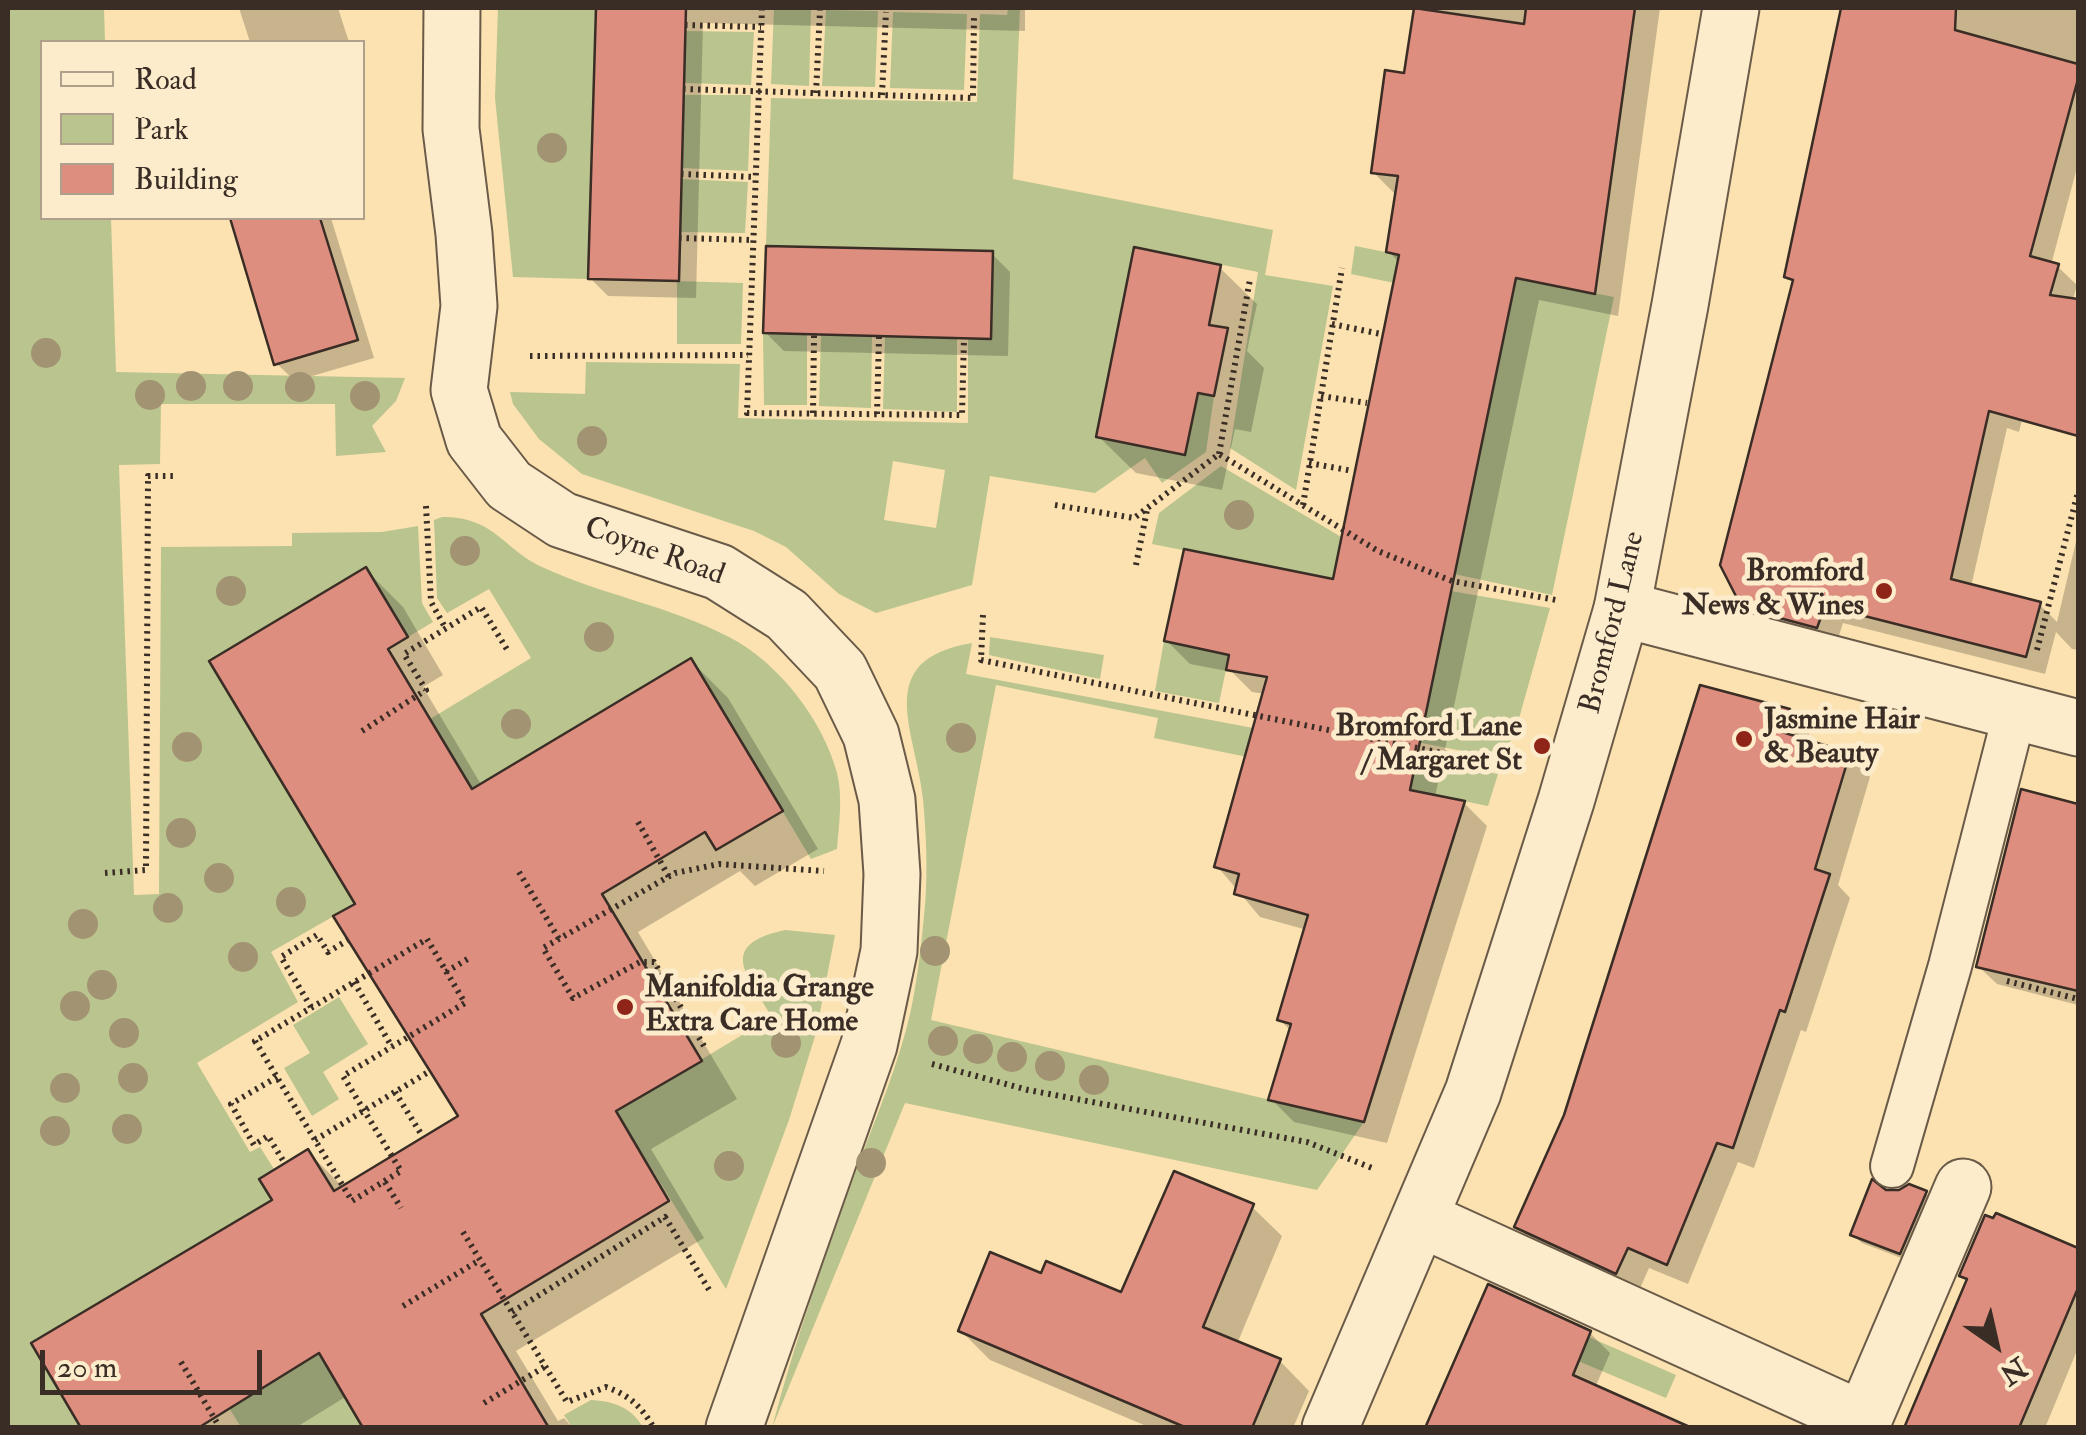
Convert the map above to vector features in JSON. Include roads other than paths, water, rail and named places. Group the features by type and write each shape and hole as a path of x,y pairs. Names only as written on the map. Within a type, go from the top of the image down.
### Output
{"street":[{"name":"Coyne Road","path":"452,8 451,129 469,306 458,390 474,440 509,486 562,520 719,572 787,615 840,671 871,735 887,800 892,874 889,951 869,1045 734,1428"},
{"name":"Bromford Lane","path":"1330,1428 1473,1092 1566,802 1622,609 1731,8"},
{"path":"1622,609 2078,728"},
{"path":"1421,1219 1861,1424 1963,1187"}],"lane":[{"path":"1892,1166 1950,966 2016,712"}],"place":[{"name":"Bromford News & Wines","path":"1884,591"},
{"name":"Jasmine Hair & Beauty","path":"1744,739"},
{"name":"Bromford Lane / Margaret St","path":"1542,746"},
{"name":"Manifoldia Grange Extra Care Home","path":"625,1007"}]}
